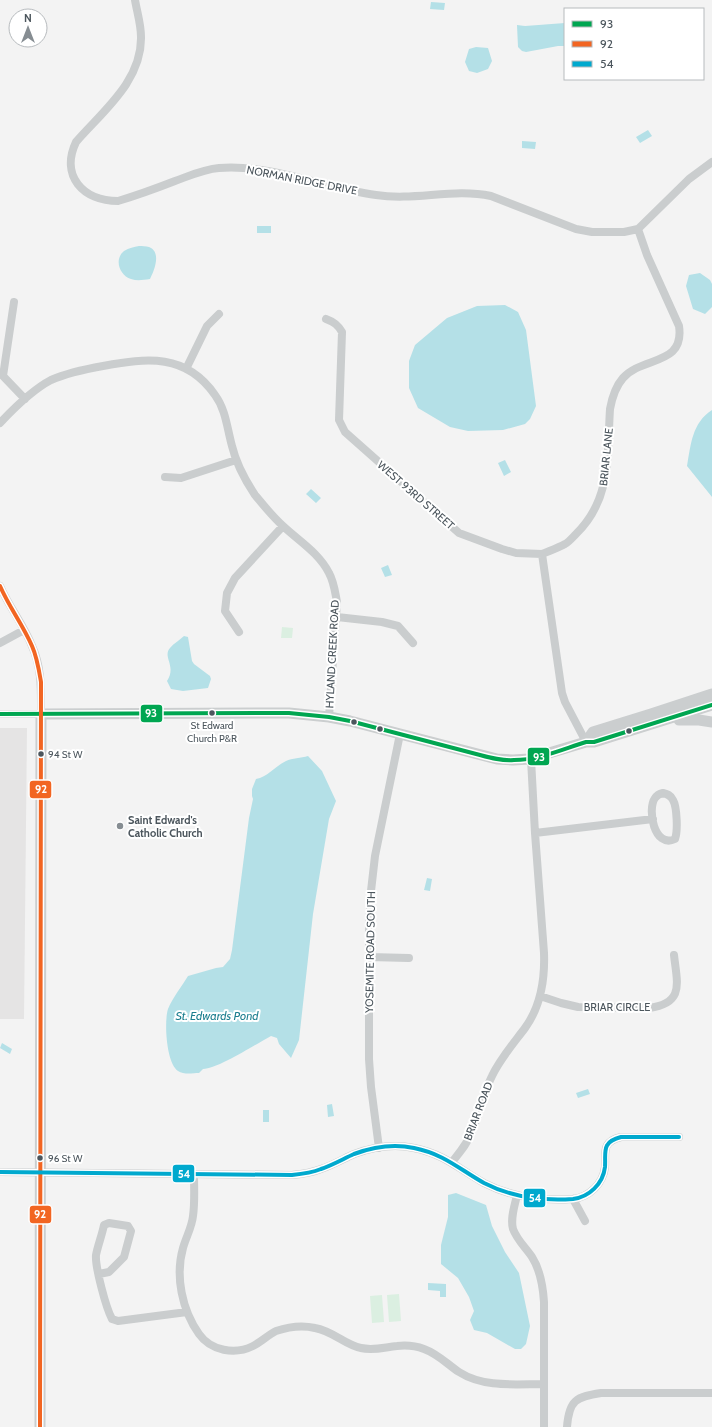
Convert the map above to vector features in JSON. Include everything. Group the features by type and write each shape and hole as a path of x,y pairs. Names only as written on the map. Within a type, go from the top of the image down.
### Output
{"street":[{"name":"NORMAN RIDGE DRIVE","path":"135,0 141,37 140,54 134,70 127,85 76,142 71,152 70,164 72,174 82,187 95,198 106,201 118,201 198,173 217,168 240,168 264,170 376,195 404,197 466,192 491,196 576,229 592,232 624,232 638,228"},
{"path":"638,228 689,179 712,162"},
{"name":"BRIAR LANE","path":"542,554 566,544 589,520 602,494 605,480 610,409 612,398 623,377 632,370 669,355 675,350 679,342 679,326 647,255 638,228"},
{"path":"14,302 3,376 25,399"},
{"path":"186,368 207,326 219,314"},
{"name":"WEST 93RD STREET","path":"326,319 333,321 342,332 339,420 345,432 458,533 502,549 516,552 542,554"},
{"name":"HYLAND CREEK ROAD","path":"0,422 25,399 52,380 94,368 132,361 152,360 167,362 186,368 206,384 223,408 236,460 252,490 266,510 312,551 322,561 330,574 337,602 337,617 329,717"},
{"path":"165,477 181,478 236,460"},
{"path":"239,632 225,611 227,593 235,578 283,526"},
{"path":"542,554 562,693 565,702 586,742"},
{"path":"0,586 32,646 38,664 41,682 40,1427"},
{"path":"337,617 382,622 398,626 413,643"},
{"path":"0,643 24,630"},
{"path":"667,715 712,694"},
{"path":"0,714 289,713 329,717 497,759 513,760 531,758 586,742 592,732 712,705"},
{"path":"667,715 712,722"},
{"name":"YOSEMITE ROAD SOUTH","path":"379,1148 370,1087 369,1059 369,957 371,891 375,856 400,734"},
{"name":"BRIAR ROAD","path":"452,1162 466,1144 472,1132 484,1094 492,1076 502,1058 526,1027 535,1010 540,996 545,972 531,758"},
{"path":"662,793 671,796 674,800 678,829 675,838 666,841 661,838 657,834 653,819 653,805 655,797 662,793"},
{"path":"535,833 653,819"},
{"name":"BRIAR CIRCLE","path":"540,996 578,1007 660,1007 667,1004 676,992 677,984 674,955"},
{"path":"369,957 409,958"},
{"path":"0,1172 292,1175 323,1169 355,1154 393,1146 414,1148 432,1153 452,1162 484,1182 503,1191 517,1195 544,1198 573,1198 582,1197 591,1192 598,1185 603,1177 605,1167 605,1148 615,1139 621,1137 679,1137"},
{"path":"194,1174 193,1216 183,1249 180,1266 180,1283 187,1312 199,1335 212,1346 223,1350 244,1350 275,1332 301,1326 331,1332 349,1344 360,1348 372,1350 398,1346 411,1346 424,1349 436,1354 459,1372 472,1379 486,1383 544,1384"},
{"path":"517,1195 512,1217 513,1228 540,1272 543,1287 544,1427"},
{"path":"573,1198 585,1222"},
{"path":"99,1274 109,1272 124,1257 131,1231 128,1226 109,1223 104,1225 96,1256 99,1274 109,1313 112,1319 118,1321 187,1312"},
{"path":"567,1427 568,1415 572,1404 584,1396 601,1393 712,1393"}],"shaded area":[{"path":"0,728 27,728 24,1019 0,1019"}],"green space":[{"path":"282,627 293,628 292,638 281,638"},
{"path":"399,1294 401,1321 389,1322 387,1295"},
{"path":"382,1295 384,1322 372,1323 370,1296"}],"water":[{"path":"431,2 445,3 444,10 430,9"},
{"path":"564,23 564,46 526,52 522,51 518,47 517,25 525,26"},
{"path":"476,47 488,48 492,61 488,69 477,73 469,71 465,62 469,49"},
{"path":"648,130 652,136 640,143 636,137"},
{"path":"522,141 536,142 535,149 522,148"},
{"path":"257,226 271,226 271,233 257,233"},
{"path":"139,246 149,247 153,249 155,253 156,262 150,279 131,279 123,274 119,266 119,258 124,251"},
{"path":"700,273 710,280 712,284 712,307 705,314 693,309 686,286 689,275"},
{"path":"505,305 518,312 526,330 536,406 530,419 525,424 503,430 468,431 450,427 418,408 409,388 409,361 415,345 447,318 477,306"},
{"path":"712,410 712,497 687,466 691,442 696,428 705,415"},
{"path":"505,460 511,472 504,476 498,463"},
{"path":"311,489 321,498 316,503 306,494"},
{"path":"388,565 392,575 385,577 381,568"},
{"path":"184,636 188,637 192,661 210,676 211,679 208,688 183,691 171,689 167,681 171,671 168,651"},
{"name":"St. Edwards Pond","path":"308,756 322,771 336,801 329,819 313,914 299,1040 291,1058 279,1044 277,1038 271,1036 237,1056 218,1065 203,1069 199,1073 180,1072 174,1067 167,1042 166,1023 168,1009 188,976 223,967 230,959 249,818 253,799 252,789 256,779 268,774 286,761"},
{"path":"427,878 432,879 430,891 424,890"},
{"path":"2,1043 12,1049 10,1054 0,1048"},
{"path":"588,1089 590,1094 578,1098 576,1093"},
{"path":"332,1104 334,1116 328,1117 327,1105"},
{"path":"263,1110 269,1110 269,1122 263,1122"},
{"path":"456,1193 486,1205 492,1226 505,1252 519,1273 530,1326 526,1344 521,1349 515,1349 487,1333 474,1330 470,1320 474,1311 469,1297 458,1278 441,1264 441,1245 448,1217 448,1195"},
{"path":"428,1283 446,1284 446,1297 440,1297 440,1291 428,1290"}],"transit line":[{"name":"92","path":"0,586 32,646 37,659 41,682 40,1427"},
{"name":"93","path":"0,714 289,713 329,717 350,721 501,760 523,760 551,754 586,742 594,742 712,705"},
{"name":"54","path":"0,1172 292,1175 306,1173 330,1166 354,1154 384,1147 399,1146 414,1148 434,1154 451,1162 484,1183 505,1192 539,1199 573,1199 584,1196 598,1184 604,1173 605,1152 607,1145 615,1139 621,1137 679,1137"}],"place":[{"name":"St Edward Church P&R","path":"212,713"},
{"name":"94 St W","path":"41,754"},
{"name":"Saint Edward's Catholic Church","path":"120,826"},
{"name":"96 St W","path":"40,1158"}]}
